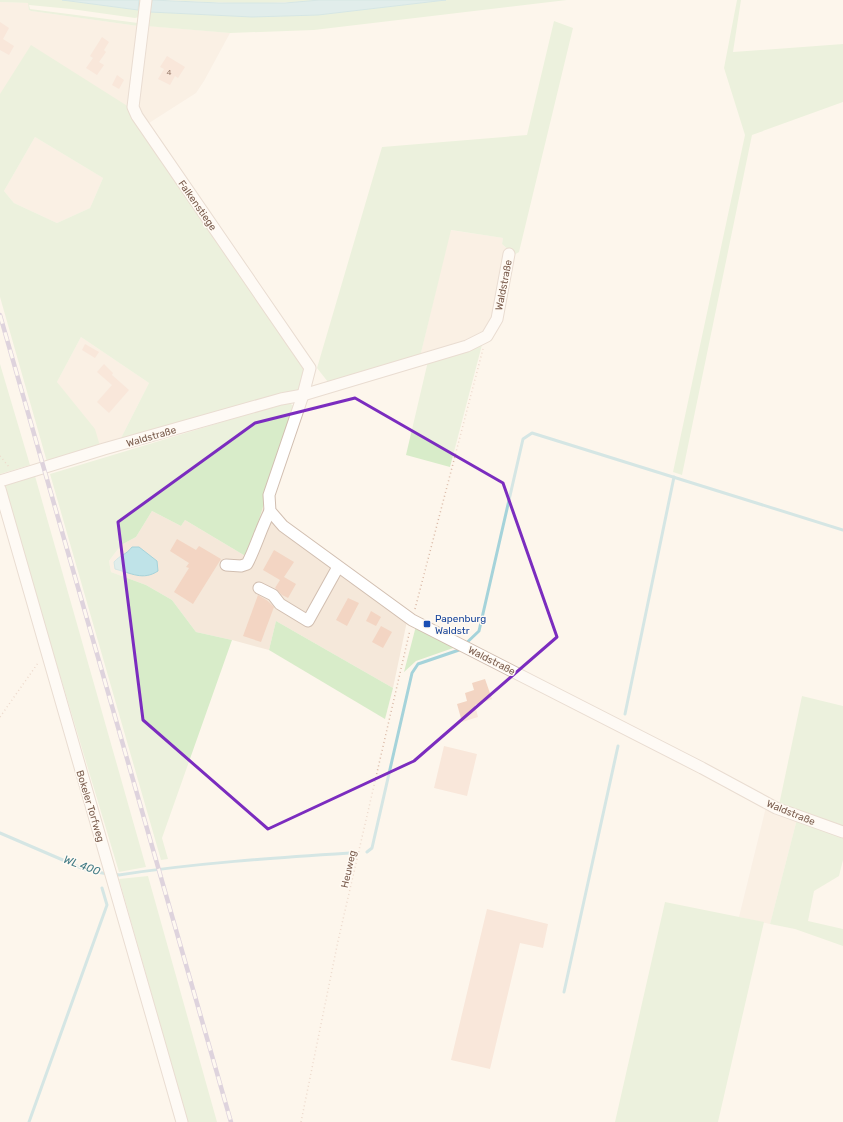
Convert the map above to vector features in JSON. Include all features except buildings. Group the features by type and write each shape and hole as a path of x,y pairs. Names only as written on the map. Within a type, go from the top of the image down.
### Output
{"street":[{"name":"Falkenstiege","path":"146,0 133,107 137,116 310,368 303,395"},
{"name":"Waldstraße","path":"0,482 112,447 281,399 303,395 467,346 487,336 497,319 509,254"},
{"path":"226,565 241,566 247,564 254,552 264,523 270,511 269,495 303,395"},
{"name":"Bokeler Torfweg","path":"0,490 182,1122"},
{"name":"Waldstraße","path":"270,511 283,526 412,620 474,650 776,808 843,832"},
{"path":"259,588 273,595 280,604 308,621 338,566"}],"path":[{"name":"Heuweg","path":"301,1122 338,942 412,620 487,336"},
{"path":"0,456 16,476"},
{"path":"0,717 46,653"}],"highlighted area":[{"path":"355,398 503,483 557,637 414,761 268,829 143,720 118,522 255,423"}],"shaded area":[{"path":"0,2 29,3 29,10 31,11 138,26 129,107 0,94"},
{"path":"149,26 230,33 196,93 149,123 139,107"},
{"path":"35,137 103,178 90,208 57,223 14,203 4,191"},
{"path":"450,230 503,238 502,244 514,255 501,318 490,337 420,357"},
{"path":"81,337 149,383 120,440 100,446 57,382"},
{"path":"263,507 269,518 407,621 393,688 276,621 269,650 196,632 172,600 146,585 111,572 109,561 121,545 136,537 152,511 181,526 185,520 247,557"},
{"path":"766,807 797,819 770,924 739,917"}],"green space":[{"path":"0,0 62,0 138,10 139,0 143,0 139,17 135,18 29,5 30,9 138,23 138,26 31,11 29,10 28,3 0,2"},
{"path":"149,0 152,0 150,12 252,17 318,15 446,0 567,0 314,30 230,33 146,26"},
{"path":"168,0 320,0 282,3 244,3"},
{"path":"737,0 741,0 733,52 843,44 843,102 752,135 682,475 673,472 745,135 724,68"},
{"path":"554,21 573,28 519,252 514,255 502,244 503,238 451,230 420,357 328,382 317,368 382,147 527,135"},
{"path":"31,45 129,107 307,370 299,392 120,440 149,383 81,337 57,382 95,429 100,446 47,462 0,297 0,94","holes":["35,137 103,178 90,208 57,223 14,203 4,191"]},
{"path":"483,341 450,467 406,455 428,361"},
{"path":"0,364 30,465 0,474"},
{"path":"288,402 295,407 247,557 185,520 181,526 152,511 136,537 121,545 109,561 111,572 146,585 172,600 196,632 232,640 162,838 168,859 161,860 50,474"},
{"path":"35,476 146,867 119,872 3,485"},
{"path":"276,621 393,688 385,719 269,650"},
{"path":"416,626 456,647 416,661 404,672"},
{"path":"802,696 843,706 843,827 779,805"},
{"path":"797,819 843,836 843,860 839,876 814,891 808,921 843,929 843,946 795,929 770,924"},
{"path":"148,876 217,1122 188,1122 119,879"},
{"path":"665,902 764,922 718,1122 615,1122"}],"water":[{"path":"62,0 139,0 138,10"},
{"path":"152,0 219,3 285,3 320,0 446,0 318,15 252,17 150,12"},
{"path":"132,547 139,547 157,561 158,571 153,574 142,576 115,569 114,562 128,552"}],"waterway":[{"path":"367,852 372,848 412,673 418,664 459,650 479,631 523,439 532,433 843,530"},
{"path":"625,714 674,477"},
{"path":"564,992 618,746"},
{"name":"WL 400","path":"0,833 86,870 108,874"},
{"path":"114,874 119,875 234,861 350,853"},
{"path":"29,1122 107,905 102,888"}],"railway":[{"path":"0,315 231,1122"}],"place":[{"name":"Papenburg Waldstr","path":"427,624"}]}
